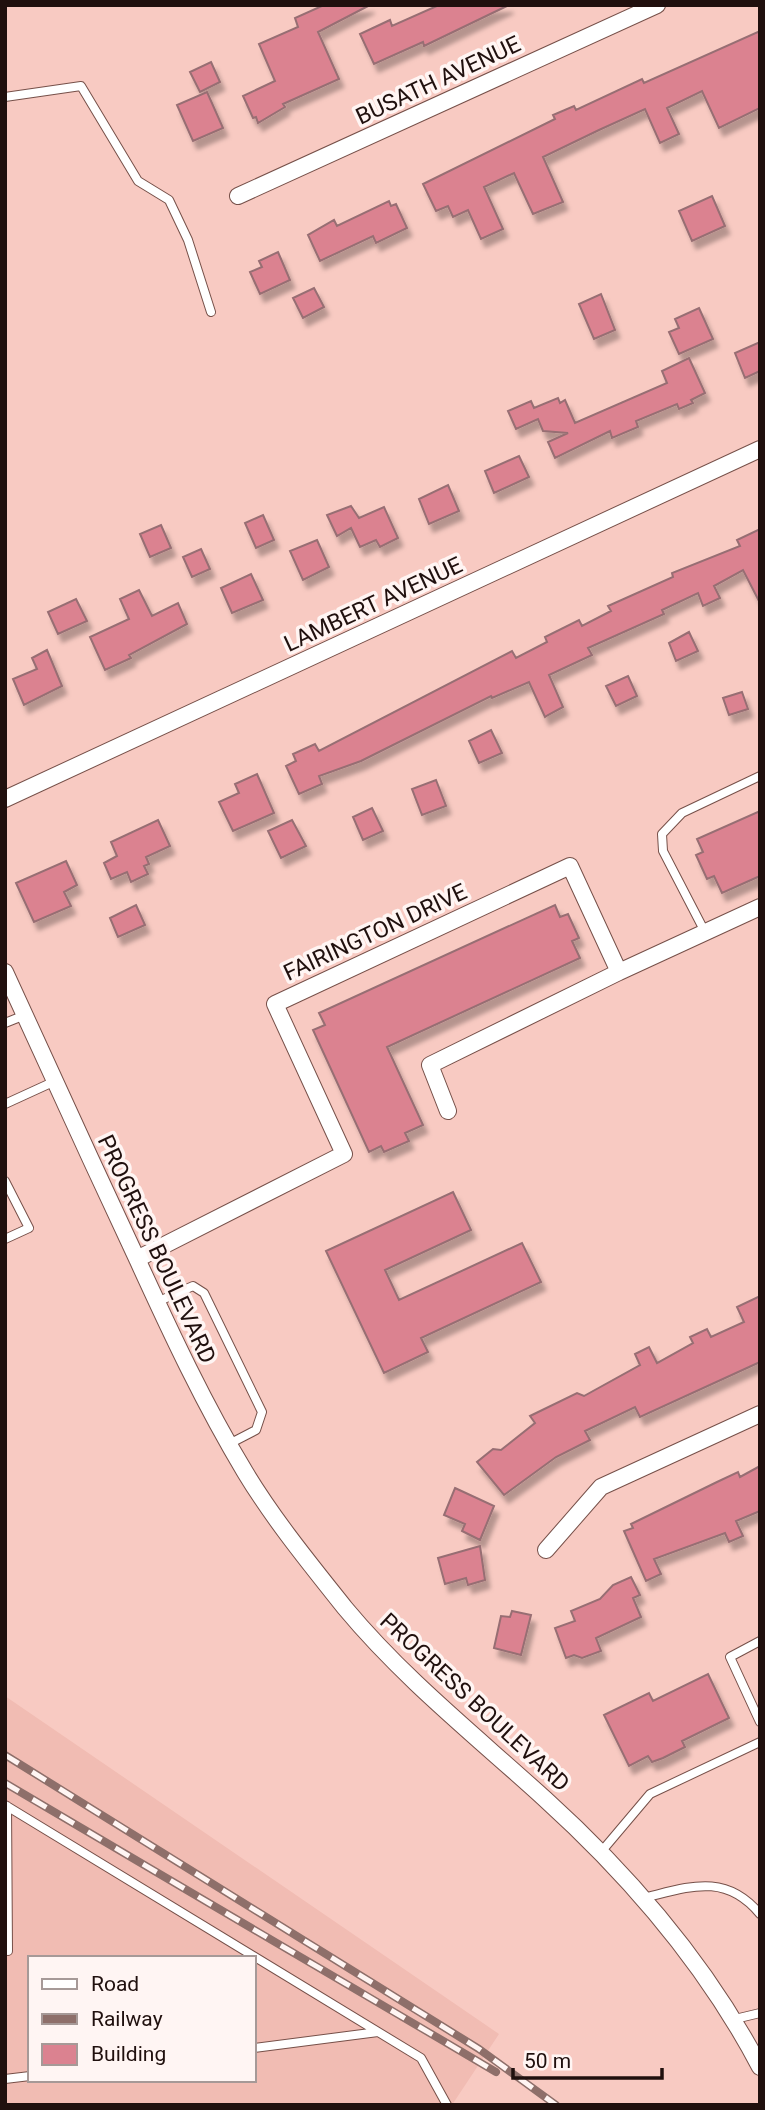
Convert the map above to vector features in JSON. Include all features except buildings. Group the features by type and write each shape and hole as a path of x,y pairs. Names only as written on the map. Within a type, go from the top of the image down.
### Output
{"street":[{"name":"BUSATH AVENUE","path":"238,196 657,5"},
{"name":"LAMBERT AVENUE","path":"5,799 760,449"},
{"name":"FAIRINGTON DRIVE","path":"137,1259 344,1154 275,1004 570,866 619,972"},
{"path":"448,1111 430,1065 619,972 760,907"},
{"name":"PROGRESS BOULEVARD","path":"5,972 52,1082 157,1302 229,1444 296,1546 348,1611 404,1672 601,1852 643,1898 698,1965 735,2019 760,2067"},
{"path":"546,1550 601,1487 760,1414"}],"lane":[{"path":"5,97 81,86 138,181 169,200 188,240 211,312"},
{"path":"705,932 663,851 662,834 682,813 760,776"},
{"path":"5,1023 25,1015"},
{"path":"5,1104 52,1082"},
{"path":"5,1181 29,1228 5,1239"},
{"path":"157,1302 193,1286 204,1293 262,1412 257,1430 229,1444"},
{"path":"760,1641 730,1657 760,1722"},
{"path":"601,1852 650,1794 760,1742"},
{"path":"6,1805 8,1951"},
{"path":"6,1805 253,1956"},
{"path":"643,1898 687,1887 720,1885 752,1904 760,1914"},
{"path":"256,1958 421,2058 447,2105"},
{"path":"735,2019 760,2013"},
{"path":"256,2048 378,2032"},
{"path":"5,2079 28,2076"}],"shaded area":[{"path":"5,1696 499,2034 452,2105 5,2105"}],"railway":[{"path":"5,1755 479,2049 556,2105"},
{"path":"5,1783 496,2072"}]}
